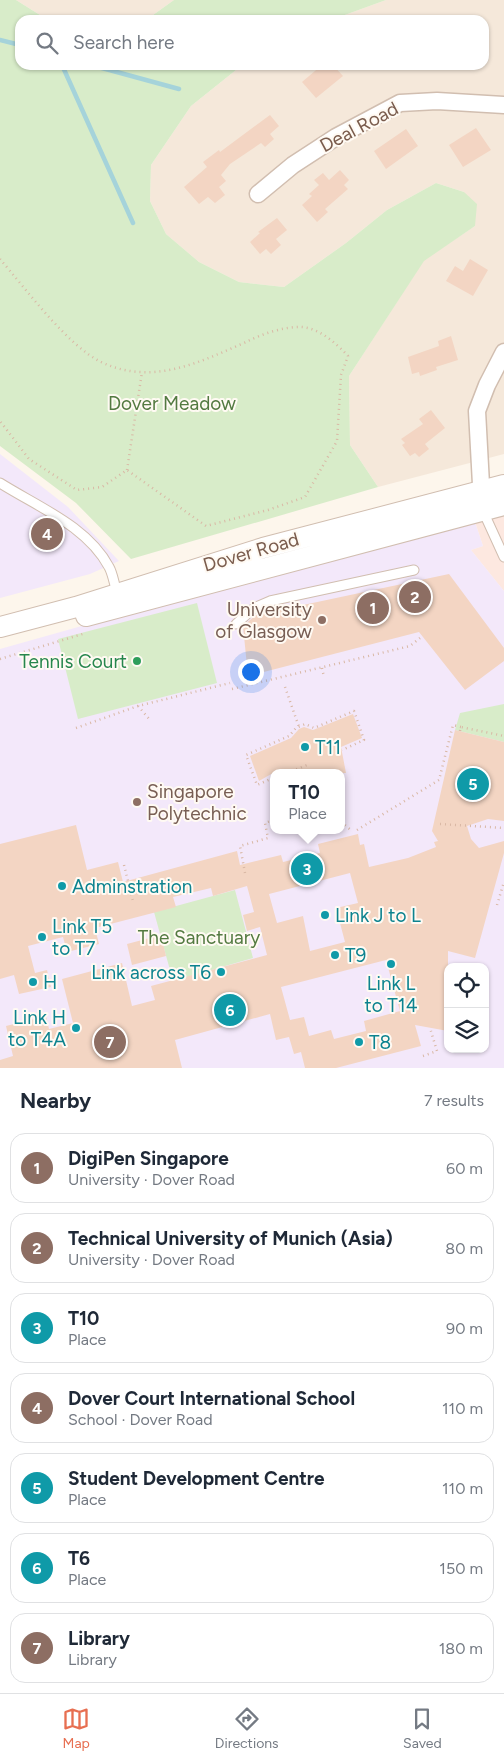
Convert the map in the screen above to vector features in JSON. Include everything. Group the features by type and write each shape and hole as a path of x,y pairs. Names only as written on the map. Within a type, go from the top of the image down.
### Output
{"street":[{"name":"Deal Road","path":"258,194 293,165 329,142 400,103 437,102 504,106"},
{"path":"483,510 480,491 477,410 504,352"},
{"name":"Dover Road","path":"0,627 76,607 117,592 263,548 504,485"},
{"name":"Dover Road","path":"0,642 107,610 504,504"}],"lane":[{"path":"0,483 65,522 89,539 109,568 117,592 107,610"},
{"path":"483,510 504,557"},
{"path":"236,624 254,608 270,601 414,570"}],"path":[{"path":"0,259 74,344 100,362 130,371 161,373 192,366 266,333 302,326 331,338 348,356 341,375 337,441 305,497 268,510 206,526 127,470"},
{"path":"0,422 29,459 77,490 102,487 127,470 142,372"},
{"path":"232,689 410,646 420,638"},
{"path":"322,668 324,677"},
{"path":"76,728 138,706 230,683"},
{"path":"285,688 299,727"},
{"path":"138,706 151,721"},
{"path":"270,779 257,785 246,755 290,736 305,724 314,728 354,711 364,740 342,750"},
{"path":"357,830 439,780 453,725 504,736"},
{"path":"460,726 460,731"},
{"path":"298,769 308,765"},
{"path":"245,874 240,846 268,838 265,823 270,821"},
{"path":"440,824 504,828"},
{"path":"345,825 352,831"},
{"path":"124,865 133,901"},
{"path":"497,905 504,882"},
{"path":"423,1056 437,1051 430,1028"}],"shaded area":[{"path":"16,0 174,0 153,15 40,15"},
{"path":"386,0 504,0 504,454 378,487 350,445 349,376 424,260 475,226 464,192 436,183 387,210 346,243 284,287 239,282 199,262 166,234 150,201 151,165 191,106 236,70 489,70 489,15 345,15"},
{"path":"0,454 68,507 119,561 90,574 0,598"},
{"path":"504,508 504,591 471,550 483,546 473,516"},
{"name":"Singapore Polytechnic","path":"473,516 483,546 471,550 504,591 504,1068 0,1068 0,649"}],"green space":[{"name":"Dover Meadow","path":"0,0 16,0 40,15 15,15 15,70 236,70 191,106 151,165 150,201 166,234 199,262 239,282 284,287 346,243 387,210 436,183 464,192 477,204 475,226 424,261 349,376 350,445 378,487 131,559 76,503 0,446"},
{"path":"174,0 386,0 345,15 153,15"},
{"name":"Tennis Court","path":"197,603 217,683 78,719 58,639"},
{"path":"504,704 504,742 455,730 460,713"},
{"name":"The Sanctuary","path":"235,890 253,958 173,981 154,912"}],"building":[{"path":"316,70 338,70 343,76 316,98 302,82"},
{"path":"270,115 279,126 270,134 274,139 265,147 261,143 230,164 221,175 226,181 219,187 225,195 215,203 208,197 199,204 184,187 207,167 203,162 219,150 220,152"},
{"path":"476,128 491,150 463,167 449,145"},
{"path":"406,129 418,146 386,169 374,151"},
{"path":"340,170 349,180 344,185 348,189 325,209 328,212 317,222 302,205 312,196 309,194 319,185 314,180 323,173 329,180"},
{"path":"277,218 287,230 276,239 281,245 271,254 266,249 260,254 250,242 260,233 258,232"},
{"path":"470,259 488,270 473,296 446,281 455,266 463,271"},
{"path":"451,336 458,360 436,367 437,370 420,376 419,372 412,374 408,357 439,346 438,341"},
{"path":"431,410 445,428 425,444 429,449 419,457 415,453 410,456 402,445 405,443 401,439 423,424 419,419"},
{"path":"449,574 504,648 504,661 465,690 419,632 248,676 243,626 256,615"},
{"name":"T11","path":"353,714 362,738 341,747 346,773 345,769 270,769 270,775 259,781 250,756 291,738 299,729 304,727 313,730"},
{"path":"455,730 504,742 504,821 488,819 467,826 471,839 479,848 504,841 504,853 475,958 448,951 448,963 444,963 444,1030 415,1025 421,1046 336,1068 305,1068 301,1052 294,1054 289,1037 276,1040 270,1014 175,1040 182,1068 0,1068 0,1060 13,1056 6,1026 46,1016 49,1029 73,1023 62,979 122,963 132,1006 155,1000 151,986 267,955 260,927 247,931 243,915 254,912 247,886 213,896 211,888 173,897 176,907 95,928 99,944 67,952 63,937 28,946 35,973 47,970 51,987 19,994 14,975 0,979 0,844 76,825 87,870 118,862 123,882 237,851 240,865 281,855 283,862 320,853 318,844 358,834 360,845 364,844 369,867 408,858 436,847 434,842 438,841 432,831","holes":["350,873 358,903 336,908 345,942 310,951 303,916 277,923 269,894","386,960 400,1011 364,1021 366,1031 334,1039 331,1030 309,1036 304,1017 290,1020 281,987"]},
{"path":"161,935 166,956 132,965 127,944"}],"waterway":[{"path":"0,40 15,44"},
{"path":"64,70 133,223"},
{"path":"109,70 179,89"}],"place":[{"name":"Dover Court International School","path":"47,534"},
{"name":"Technical University of Munich (Asia)","path":"415,597"},
{"name":"DigiPen Singapore","path":"373,608"},
{"name":"University of Glasgow","path":"322,620"},
{"name":"Tennis Court","path":"137,661"},
{"name":"T11","path":"305,747"},
{"name":"Student Development Centre","path":"473,784"},
{"name":"Singapore Polytechnic","path":"137,802"},
{"name":"T10","path":"307,869"},
{"name":"Adminstration","path":"62,886"},
{"name":"Link J to L","path":"325,915"},
{"name":"Link T5 to T7","path":"42,937"},
{"name":"T9","path":"335,955"},
{"name":"Link L to T14","path":"391,964"},
{"name":"Link across T6","path":"221,972"},
{"name":"H","path":"33,982"},
{"name":"T6","path":"230,1010"},
{"name":"Link H to T4A","path":"76,1028"},
{"name":"Library","path":"110,1042"},
{"name":"T8","path":"359,1042"}]}
